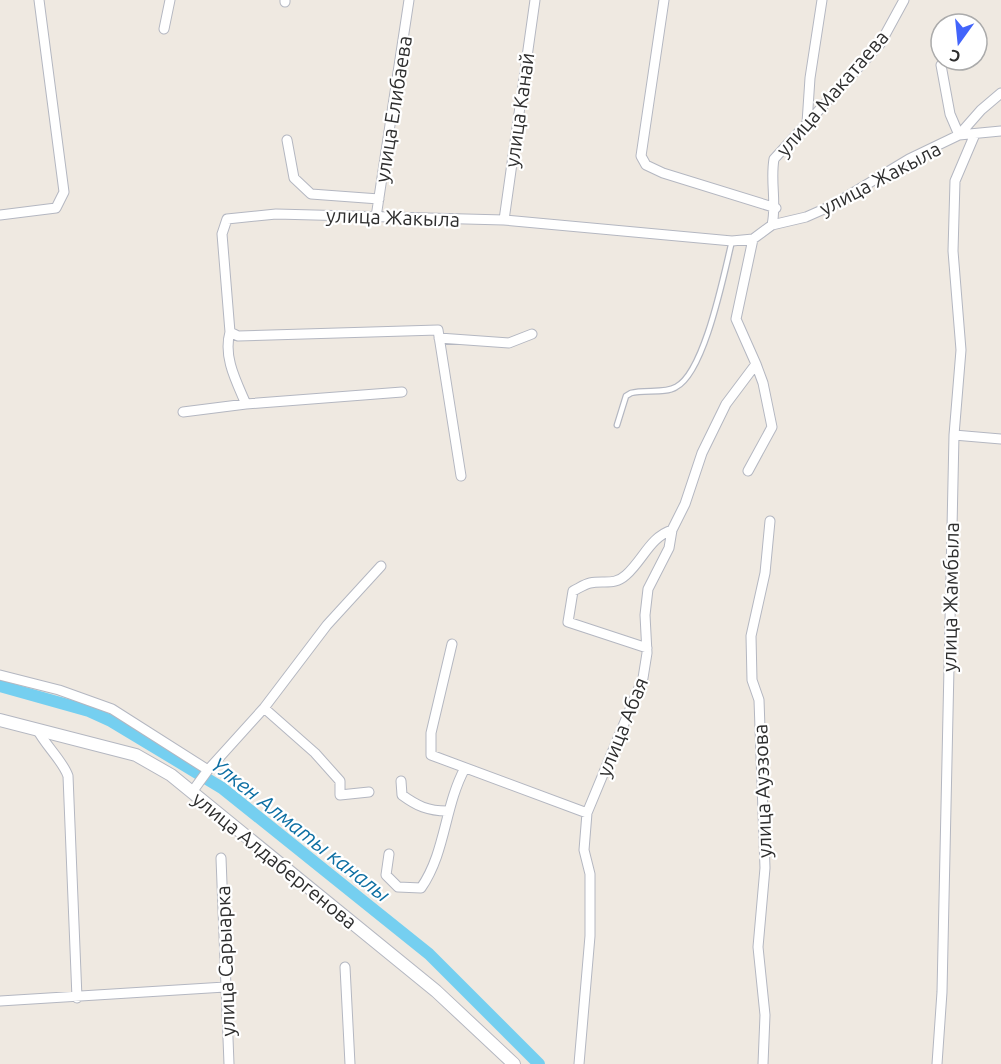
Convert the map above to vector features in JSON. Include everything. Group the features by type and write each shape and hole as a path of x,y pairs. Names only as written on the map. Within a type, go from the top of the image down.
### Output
{"main road":[{"name":"улица Алдабергенова","path":"0,720 136,756 171,775 436,991 514,1064"}],"street":[{"path":"0,215 56,208 64,192 39,0"},
{"path":"164,29 170,0"},
{"name":"улица Елибаева","path":"376,217 409,0"},
{"name":"улица Канай","path":"504,220 535,0"},
{"path":"664,0 641,156 646,165 663,173 776,208"},
{"path":"807,123 810,78 822,0"},
{"name":"улица Макатаева","path":"772,225 776,208 771,178 774,159 880,44 904,0"},
{"path":"942,72 950,114 959,135 981,110 1001,93"},
{"name":"улица Жакыла","path":"230,332 222,234 227,219 276,214 504,220 732,241 753,239 772,225 806,217 831,206 909,159 959,135 1001,131"},
{"name":"улица Жамбыла","path":"937,1064 942,992 954,435 961,351 953,251 955,181 975,134"},
{"path":"287,140 294,178 310,194 379,199"},
{"path":"748,471 772,427 763,383 736,319 753,239"},
{"path":"246,404 233,375 226,345 230,332 238,336 438,330 461,476"},
{"path":"439,338 509,343 532,334"},
{"name":"улица Абая","path":"579,1064 590,936 590,874 584,850 587,813 643,678 647,648 645,615 648,590 669,548 672,530 685,504 702,453 726,404 756,364"},
{"path":"183,412 246,404 402,392"},
{"path":"954,435 1001,439"},
{"name":"улица Ауэзова","path":"763,1064 765,1015 758,946 765,868 764,835 759,700 752,680 750,636 765,573 770,521"},
{"path":"647,648 568,622 568,610 573,591 588,583 614,583 625,577 651,543 662,533 672,530"},
{"path":"192,792 208,770 264,708 327,625 381,566"},
{"path":"452,644 431,733 431,755 587,813"},
{"path":"0,675 59,690 112,709 208,770"},
{"path":"264,708 315,753 340,781 340,795 369,792"},
{"path":"37,729 47,748 65,767 68,776 77,998"},
{"path":"389,854 386,875 398,887 421,888 429,876 441,844 447,811 465,768"},
{"path":"401,781 402,795 417,806 431,811 447,811"},
{"name":"улица Сарыарка","path":"220,858 229,1064"},
{"path":"345,967 350,1064"},
{"path":"0,1001 225,987"}],"lane":[{"path":"616,425 626,396 631,393 673,390 687,376 709,334 732,241"}],"waterway":[{"name":"Үлкен Алматы каналы","path":"0,686 89,711 111,721 222,788 429,954 539,1064"}]}
